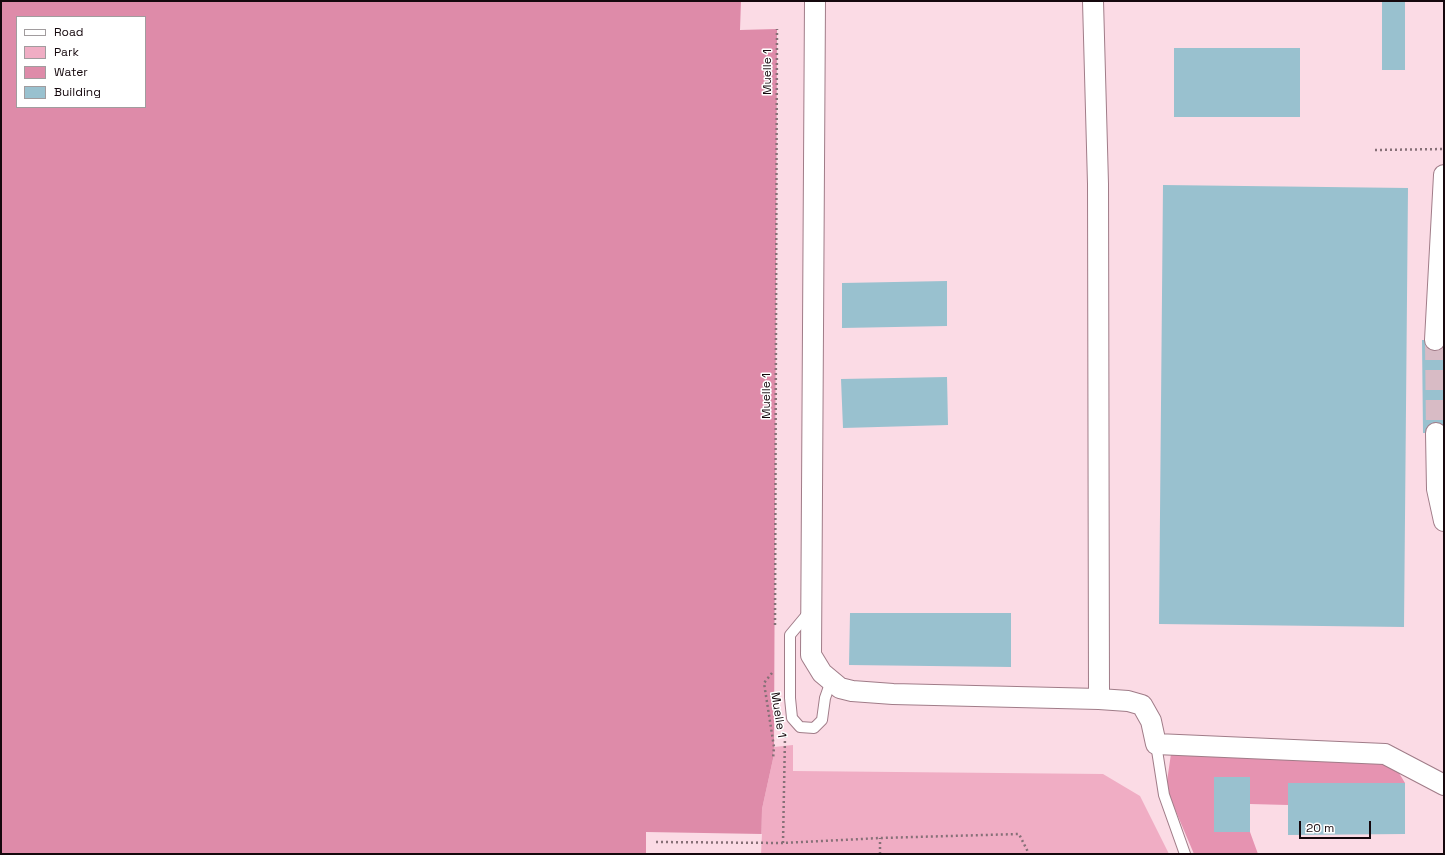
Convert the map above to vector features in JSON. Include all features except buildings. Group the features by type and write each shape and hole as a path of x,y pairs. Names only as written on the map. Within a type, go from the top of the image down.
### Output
{"street":[{"path":"815,1 811,655 822,673 840,688 852,691 893,694 1128,701 1142,705 1151,721 1156,744 1385,754 1444,785"},
{"path":"1093,1 1098,192 1099,699"},
{"path":"1436,340 1444,175"},
{"path":"1436,433 1437,490 1444,521"}],"lane":[{"path":"811,609 790,635 790,698 792,718 800,727 814,728 822,720 825,698 831,681"},
{"path":"1156,744 1164,795 1185,854"}],"path":[{"name":"Muelle 1","path":"775,630 777,29"},
{"path":"1375,150 1444,149"},
{"name":"Muelle 1","path":"773,759 774,747 764,683 775,670"},
{"path":"880,838 880,854"},
{"path":"656,842 783,843"}],"green space":[{"path":"793,745 793,771 1103,774 1140,796 1169,854 761,854 762,809 773,759 774,747"}],"shaded area":[{"path":"1172,747 1384,748 1405,783 1288,805 1250,804 1214,777 1214,832 1250,832 1258,854 1194,854 1166,788"}],"water":[{"path":"1,1 741,1 740,30 777,29 774,747 773,759 762,809 761,854 1,854"}],"pier":[{"path":"646,832 762,834 761,854 646,853"}],"tunnel":[{"path":"1435,340 1436,433"}]}
